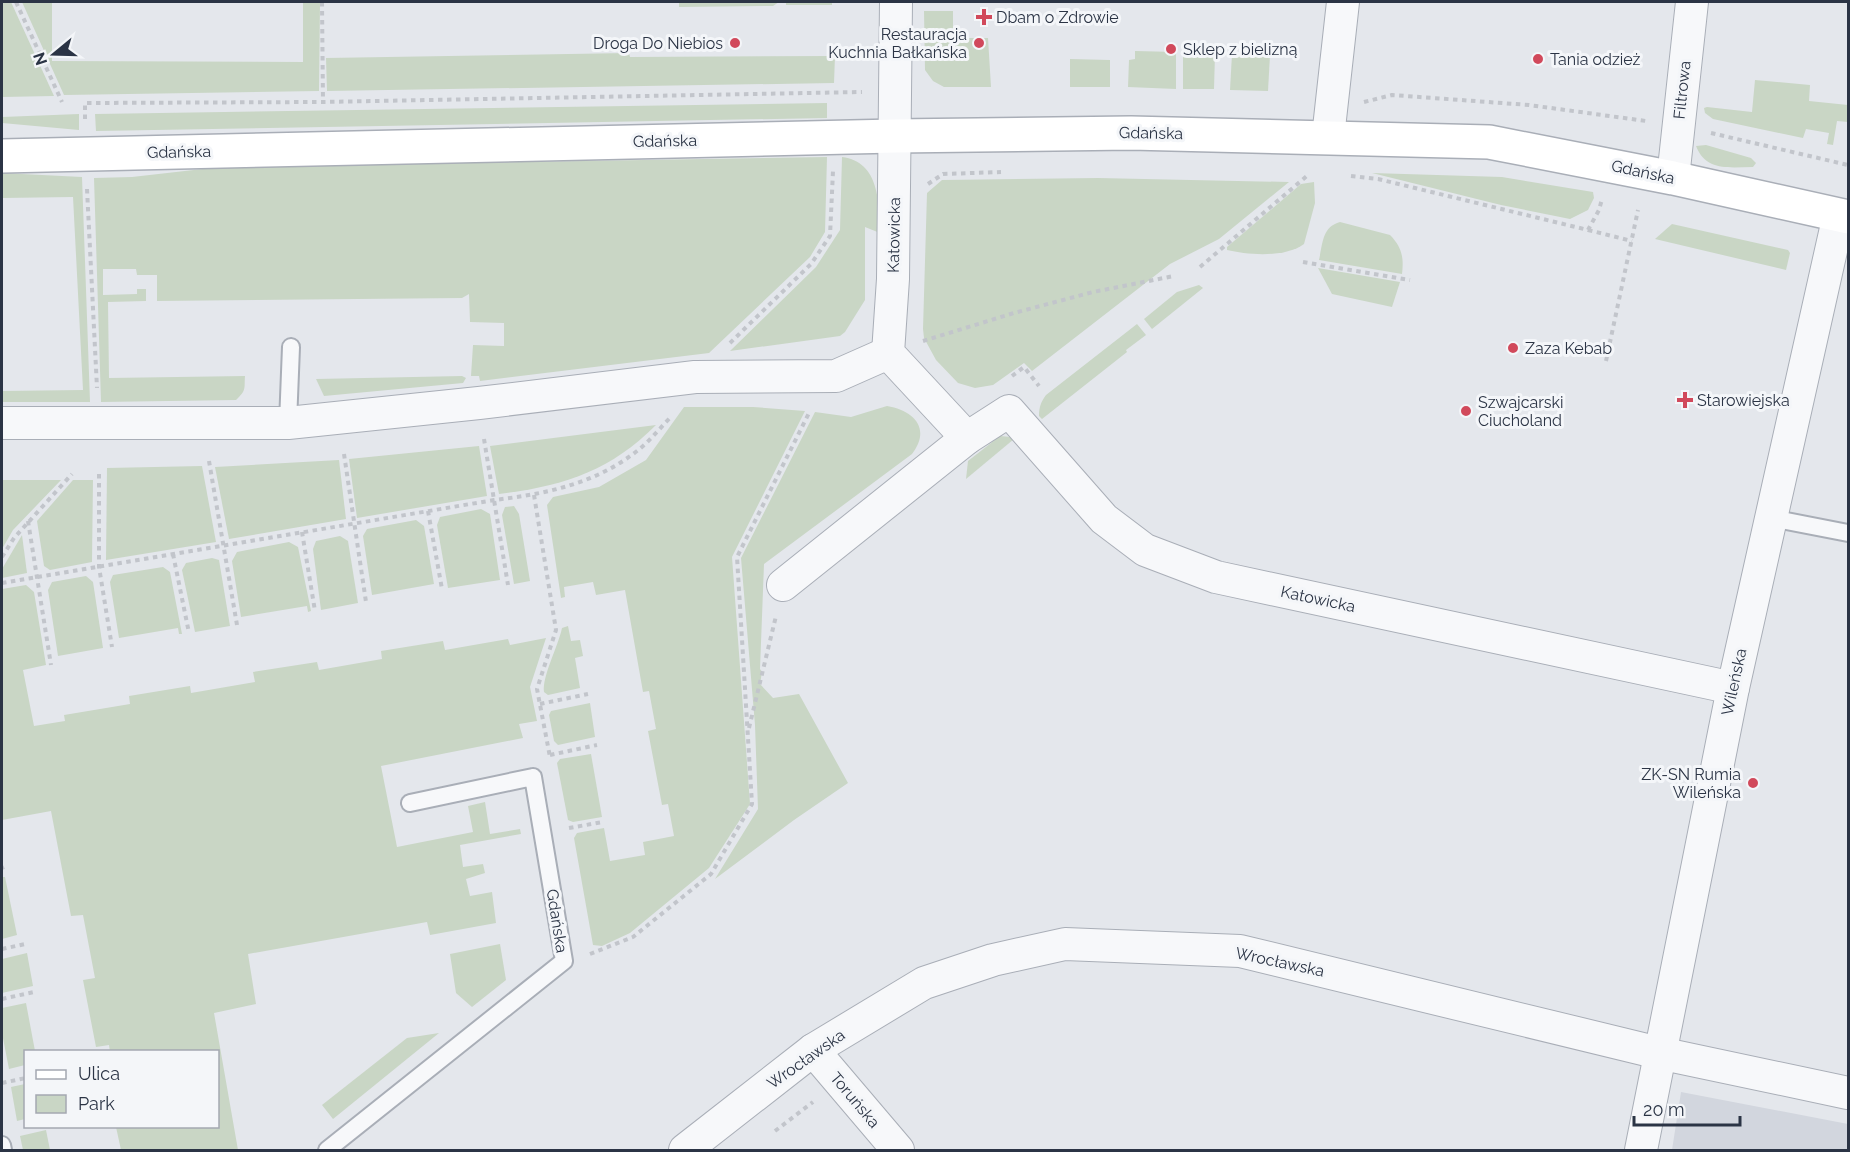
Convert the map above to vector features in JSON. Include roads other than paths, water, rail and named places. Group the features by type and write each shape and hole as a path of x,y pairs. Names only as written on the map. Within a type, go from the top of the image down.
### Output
{"main road":[{"name":"Gdańska","path":"2,156 834,137 1131,133 1489,142 1673,178 1844,216"}],"street":[{"name":"Katowicka","path":"896,2 893,279 902,348"},
{"path":"1328,137 1343,2"},
{"name":"Filtrowa","path":"1673,178 1692,2"},
{"name":"Wileńska","path":"1641,1150 1732,688 1844,216"},
{"path":"2,423 288,423 695,377 836,376 902,348 967,438"},
{"name":"Katowicka","path":"783,585 967,438 1009,411 1104,519 1145,550 1216,577 1732,688"},
{"name":"Wrocławska","path":"685,1150 813,1050 924,983 993,960 1065,944 1240,951 1659,1053 1848,1093"},
{"name":"Toruńska","path":"813,1050 898,1150"}],"lane":[{"path":"288,423 291,347"},
{"path":"1771,518 1848,533"},
{"name":"Gdańska","path":"327,1150 564,962 533,777 410,803"},
{"path":"2,1145 3,1150"}],"place":[{"name":"Dbam o Zdrowie","path":"984,17"},
{"name":"Droga Do Niebios","path":"735,43"},
{"name":"Restauracja Kuchnia Bałkańska","path":"979,43"},
{"name":"Sklep z bielizną","path":"1171,49"},
{"name":"Tania odzież","path":"1538,59"},
{"name":"Zaza Kebab","path":"1513,348"},
{"name":"Starowiejska","path":"1685,400"},
{"name":"Szwajcarski Ciucholand","path":"1466,411"},
{"name":"ZK-SN Rumia Wileńska","path":"1753,783"}]}
